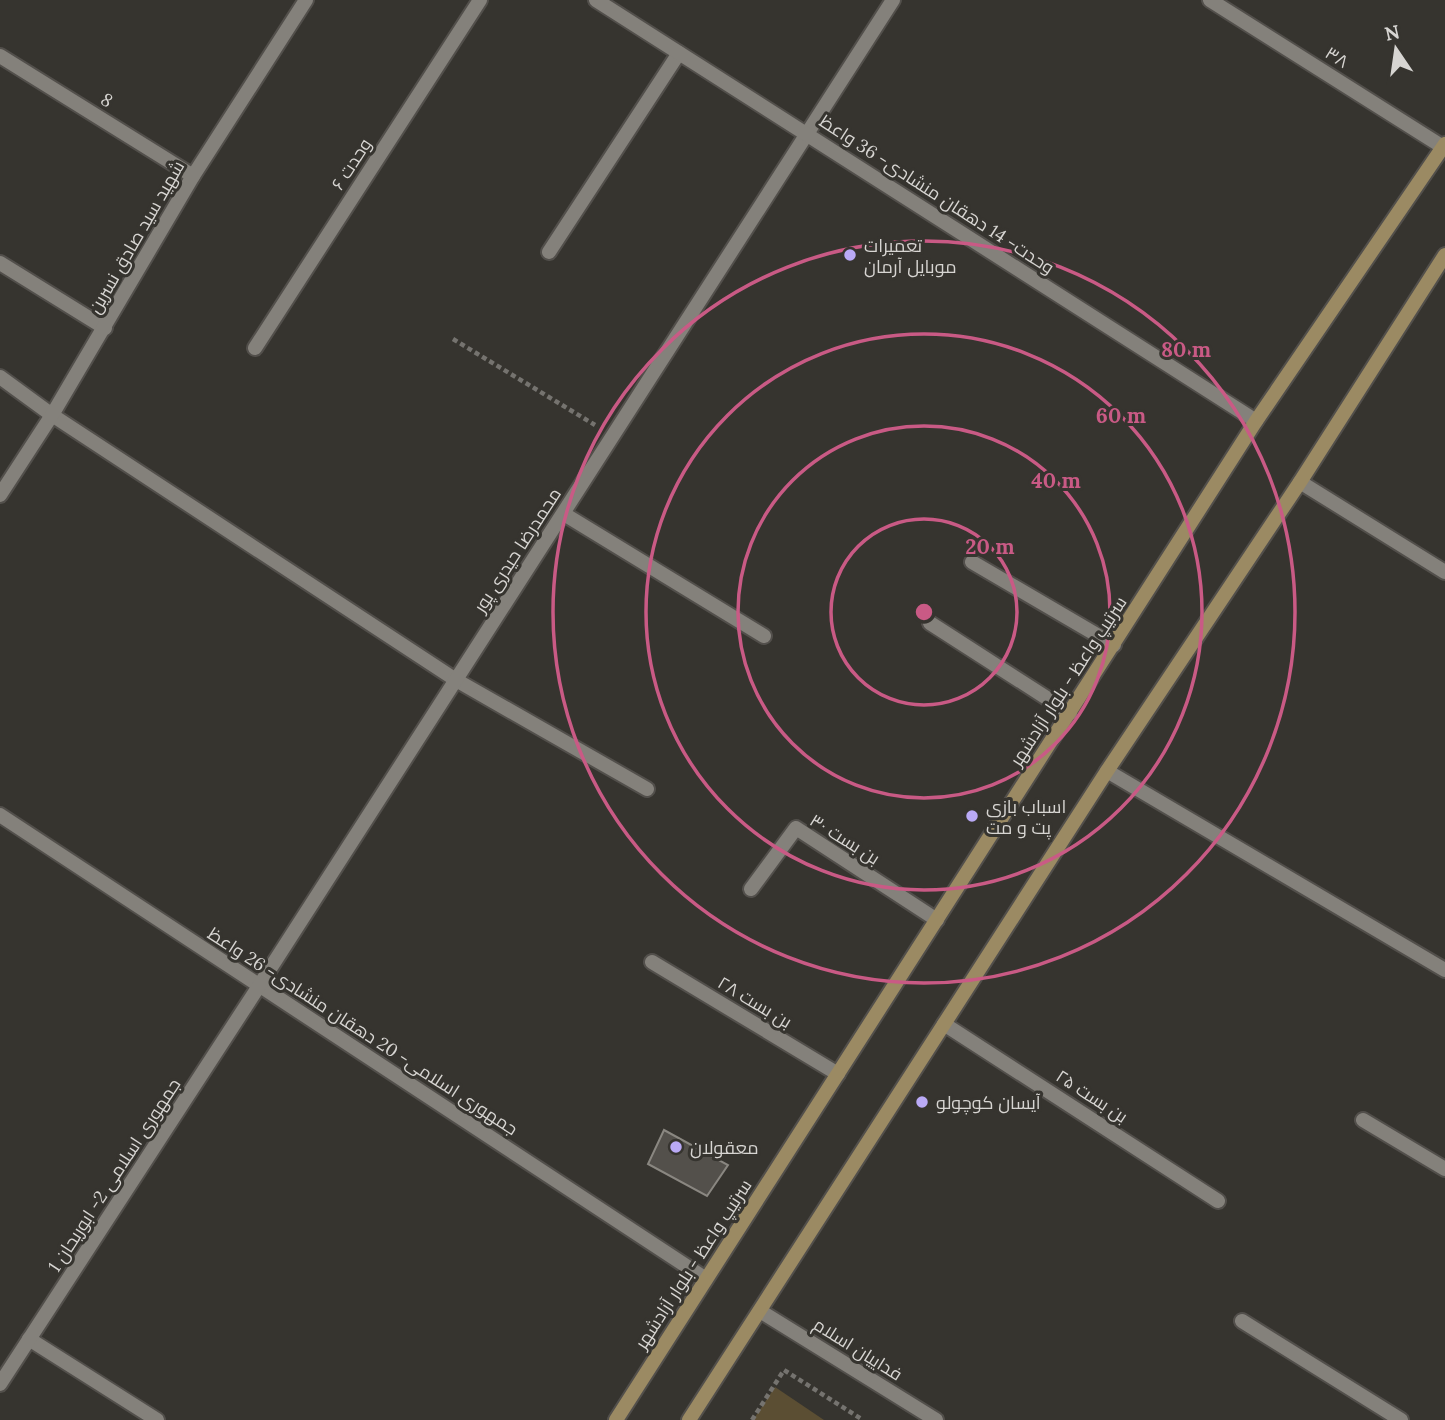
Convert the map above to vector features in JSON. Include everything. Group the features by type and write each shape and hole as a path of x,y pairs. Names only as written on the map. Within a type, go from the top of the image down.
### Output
{"main road":[{"name":"سرتیپ واعظ - بلوار آزادشهر","path":"615,1420 1256,421 1444,146"},
{"path":"690,1420 1107,771 1300,482 1445,255"}],"street":[{"name":"شهید سید صادق نسرین","path":"0,495 105,328 193,176 306,0"},
{"name":"وحدت ۶","path":"255,348 480,0"},
{"name":"وحدت- 14 دهقان منشادی- 36 واعظ","path":"596,0 1256,421"},
{"name":"محمدرضا حیدری پور","path":"259,986 893,0"},
{"name":"۳۸","path":"1210,0 1444,146"},
{"path":"549,252 679,53"},
{"name":"8","path":"0,56 193,176"},
{"path":"0,263 105,328"},
{"path":"0,377 52,415 456,680 648,789"},
{"path":"1300,482 1445,572"},
{"path":"564,514 764,636"},
{"path":"972,562 1114,645"},
{"path":"930,623 1070,713"},
{"path":"1107,771 1445,970"},
{"name":"جمهوری اسلامی- 20 دهقان منشادی- 26 واعظ","path":"0,815 706,1279"},
{"name":"بن بست ۳۰","path":"751,889 796,828 937,920"},
{"name":"بن بست ۲۸","path":"652,962 838,1074"},
{"name":"جمهوری اسلامی 2- ابوریحان 1","path":"0,1384 259,986"},
{"name":"بن بست ۲۵","path":"944,1024 1218,1201"},
{"path":"1363,1120 1445,1169"},
{"name":"فداییان اسلام","path":"760,1311 936,1420"},
{"path":"1242,1321 1401,1420"},
{"path":"29,1339 157,1420"}],"path":[{"path":"453,339 613,436"},
{"path":"752,1420 784,1370 863,1420"}],"shaded area":[{"path":"775,1387 824,1420 753,1420"}],"building":[{"name":"معقولان","path":"664,1130 728,1165 707,1196 648,1164"}],"place":[{"name":"تعمیرات موبایل آرمان","path":"850,255"},
{"name":"اسباب بازی پت و مت","path":"972,816"},
{"name":"آیسان کوچولو","path":"922,1102"},
{"name":"معقولان","path":"676,1147"}]}
